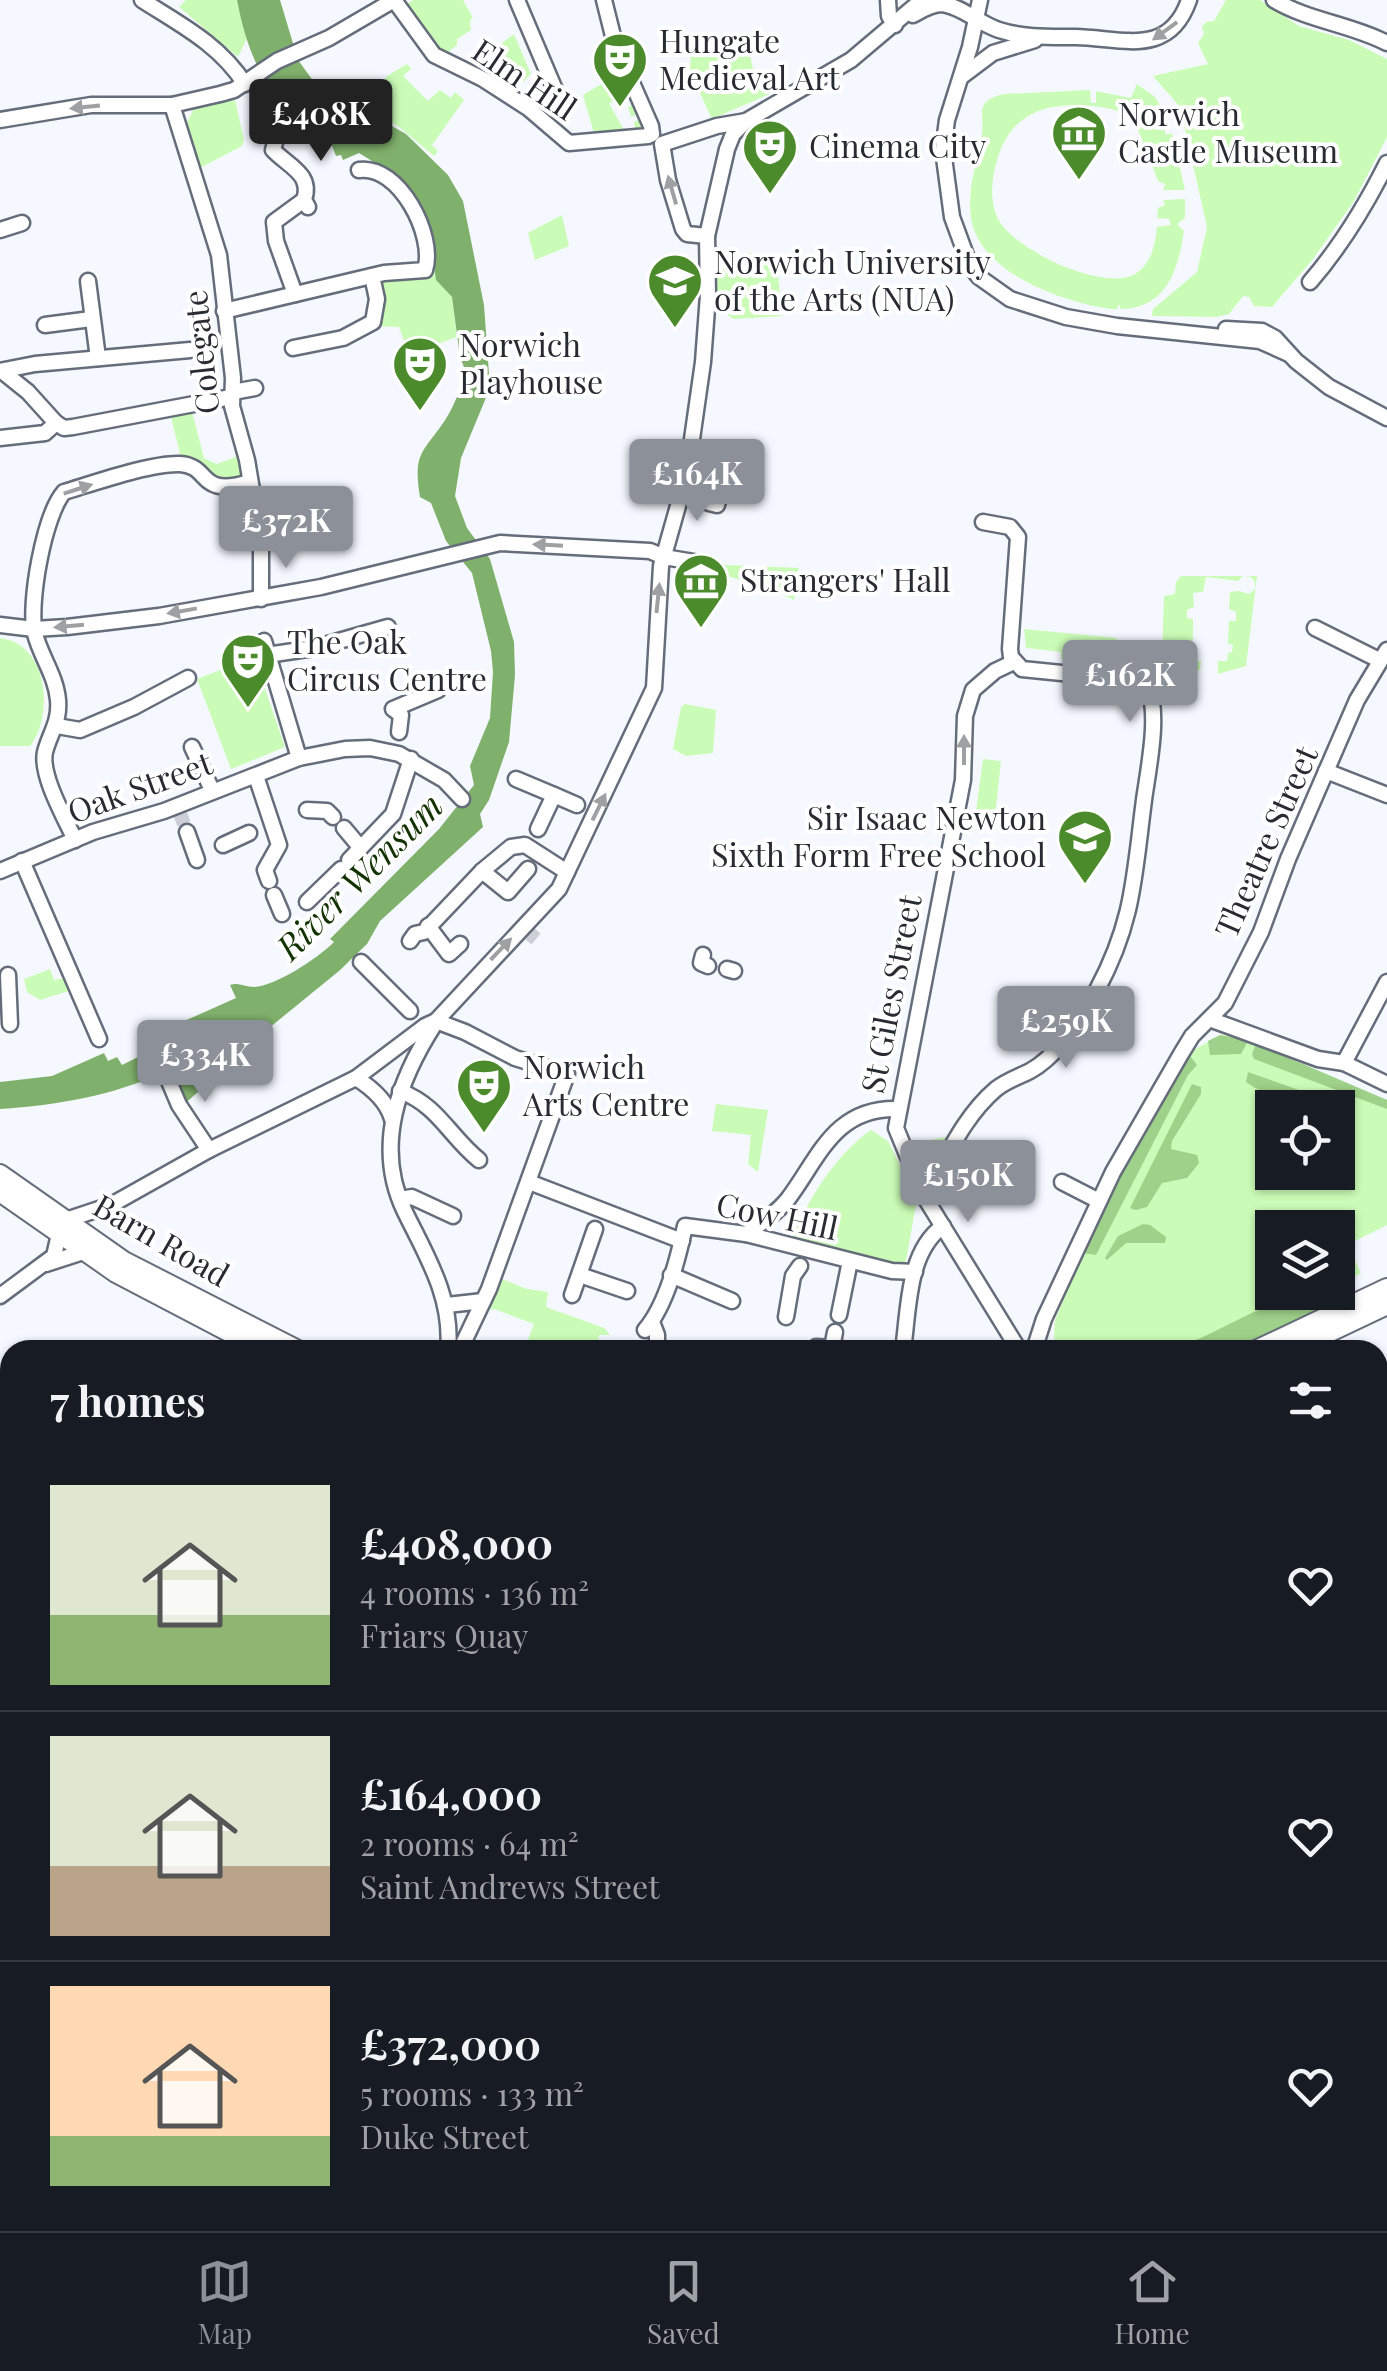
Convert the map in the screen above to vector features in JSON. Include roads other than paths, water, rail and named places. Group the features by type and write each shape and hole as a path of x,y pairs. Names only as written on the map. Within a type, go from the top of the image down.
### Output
{"main road":[{"name":"Barn Road","path":"0,1174 116,1273 244,1340"},
{"name":"Barn Road","path":"0,1192 62,1227"},
{"name":"Barn Road","path":"88,1246 278,1340"},
{"path":"1277,1340 1387,1288"},
{"path":"1313,1340 1387,1305"}],"street":[{"path":"142,0 211,44 244,84"},
{"path":"0,120 91,105 172,105 220,94 394,0"},
{"name":"Elm Hill","path":"394,0 434,55 483,79 528,108 565,146 657,139 746,121"},
{"path":"517,0 556,92"},
{"path":"604,0 615,44 657,139 687,234 706,236"},
{"path":"888,0 895,25"},
{"path":"45,1264 56,1250 62,1227 356,1078 488,962 552,898 660,690 657,597 665,551 701,500 693,443 707,321 706,236 726,149 733,134 746,121 851,60 922,0"},
{"path":"968,0 974,19"},
{"path":"980,0 943,141 944,175 958,238 979,277 1010,299 1066,317 1260,341 1289,354"},
{"path":"895,25 940,4 1012,34 1127,43 1150,41 1182,18 1189,0"},
{"path":"1274,0 1305,16 1387,43"},
{"path":"961,78 994,54 1049,37"},
{"name":"Colegate","path":"172,105 216,239 232,394 262,550 261,599"},
{"path":"286,132 276,139 273,150 305,179 307,192 306,204 274,222 276,241 294,294"},
{"path":"1310,282 1368,205 1387,163"},
{"path":"224,312 372,276 425,270 426,252 418,218 407,198 378,171 359,170"},
{"path":"0,230 22,223"},
{"path":"293,348 343,338 373,322 377,298 372,276"},
{"path":"88,281 98,358"},
{"path":"45,324 91,319"},
{"path":"1180,331 1262,331 1329,387 1387,418"},
{"path":"1,371 35,364 190,350"},
{"path":"1,371 64,428 255,388"},
{"path":"0,438 44,433 56,422"},
{"path":"75,840 45,766 45,752 57,726 56,691 34,629 35,598 56,502 64,492 180,464 194,469 214,487 250,482"},
{"path":"924,1196 977,1109 998,1087 1042,1064 1079,1023 1114,956 1134,889 1153,698 1148,687 1140,682 1022,669 1014,662 1010,649 1018,537 1010,527 983,522"},
{"path":"0,625 34,629 159,616 261,599 481,546 514,543 665,551 694,562"},
{"path":"299,758 266,648 314,648 388,627"},
{"path":"1314,628 1383,655"},
{"name":"Theatre Street","path":"1099,1202 1192,1036 1225,1003 1261,932 1357,700 1383,655"},
{"name":"St Giles Street","path":"1014,662 980,683 968,702 962,780 898,1109 897,1136 924,1196 1000,1317 1024,1340"},
{"path":"57,726 86,728 188,678"},
{"path":"307,902 393,814 402,747 401,715 394,709 438,690"},
{"path":"192,747 212,790"},
{"path":"402,747 462,798"},
{"name":"Oak Street","path":"0,871 75,840 178,808 212,790 299,758 345,749 402,747"},
{"path":"1326,771 1387,795"},
{"path":"256,776 260,828 279,845 266,870 282,914"},
{"path":"516,779 577,805"},
{"path":"410,941 482,871 526,841 554,795"},
{"path":"307,810 327,811 360,847"},
{"path":"223,845 260,828"},
{"path":"186,832 197,860"},
{"path":"526,841 567,872"},
{"path":"22,862 100,1039"},
{"path":"482,871 508,892 528,869"},
{"path":"428,926 449,954 460,944"},
{"path":"361,962 422,1020 466,1032 515,1058 567,1074 529,1182 465,1340"},
{"path":"8,975 10,1024"},
{"path":"1344,1063 1387,982"},
{"path":"422,1020 392,1119 390,1150 400,1199 447,1304 448,1340"},
{"path":"1212,1020 1318,1059 1344,1063 1387,1084"},
{"path":"356,1078 375,1092 392,1119"},
{"path":"168,1079 179,1105 209,1150"},
{"path":"400,1091 442,1117 462,1145 480,1160"},
{"path":"746,1234 778,1211 820,1147 839,1128 863,1115 898,1109"},
{"name":"Cow Hill","path":"529,1182 598,1219 684,1234 746,1234 805,1258 850,1260 892,1271 915,1272"},
{"path":"1038,1340 1099,1202 1062,1182"},
{"path":"400,1199 412,1197 453,1216"},
{"path":"0,1296 45,1264 88,1246 99,1217 111,1205"},
{"path":"572,1295 598,1219"},
{"path":"905,1340 923,1246 943,1226"},
{"path":"657,1340 649,1326 684,1234"},
{"path":"786,1316 794,1276 805,1258"},
{"path":"838,1315 850,1260"},
{"path":"580,1275 627,1291"},
{"path":"671,1276 732,1301"},
{"path":"447,1304 483,1300"},
{"path":"835,1332 837,1340"},
{"path":"0,2141 0,2169"}],"tunnel":[{"path":"179,811 187,832"},
{"path":"530,934 536,939"}],"place":[{"name":"Hungate Medieval Art","path":"620,109"},
{"name":"Norwich Castle Museum","path":"1079,182"},
{"name":"Cinema City","path":"770,196"},
{"name":"Norwich University of the Arts (NUA)","path":"675,330"},
{"name":"Norwich Playhouse","path":"420,413"},
{"name":"Strangers' Hall","path":"701,630"},
{"name":"The Oak Circus Centre","path":"248,710"},
{"name":"Sir Isaac Newton Sixth Form Free School","path":"1085,886"},
{"name":"Norwich Arts Centre","path":"484,1135"}],"water label":[{"name":"River Wensum","path":"360,877"}]}
